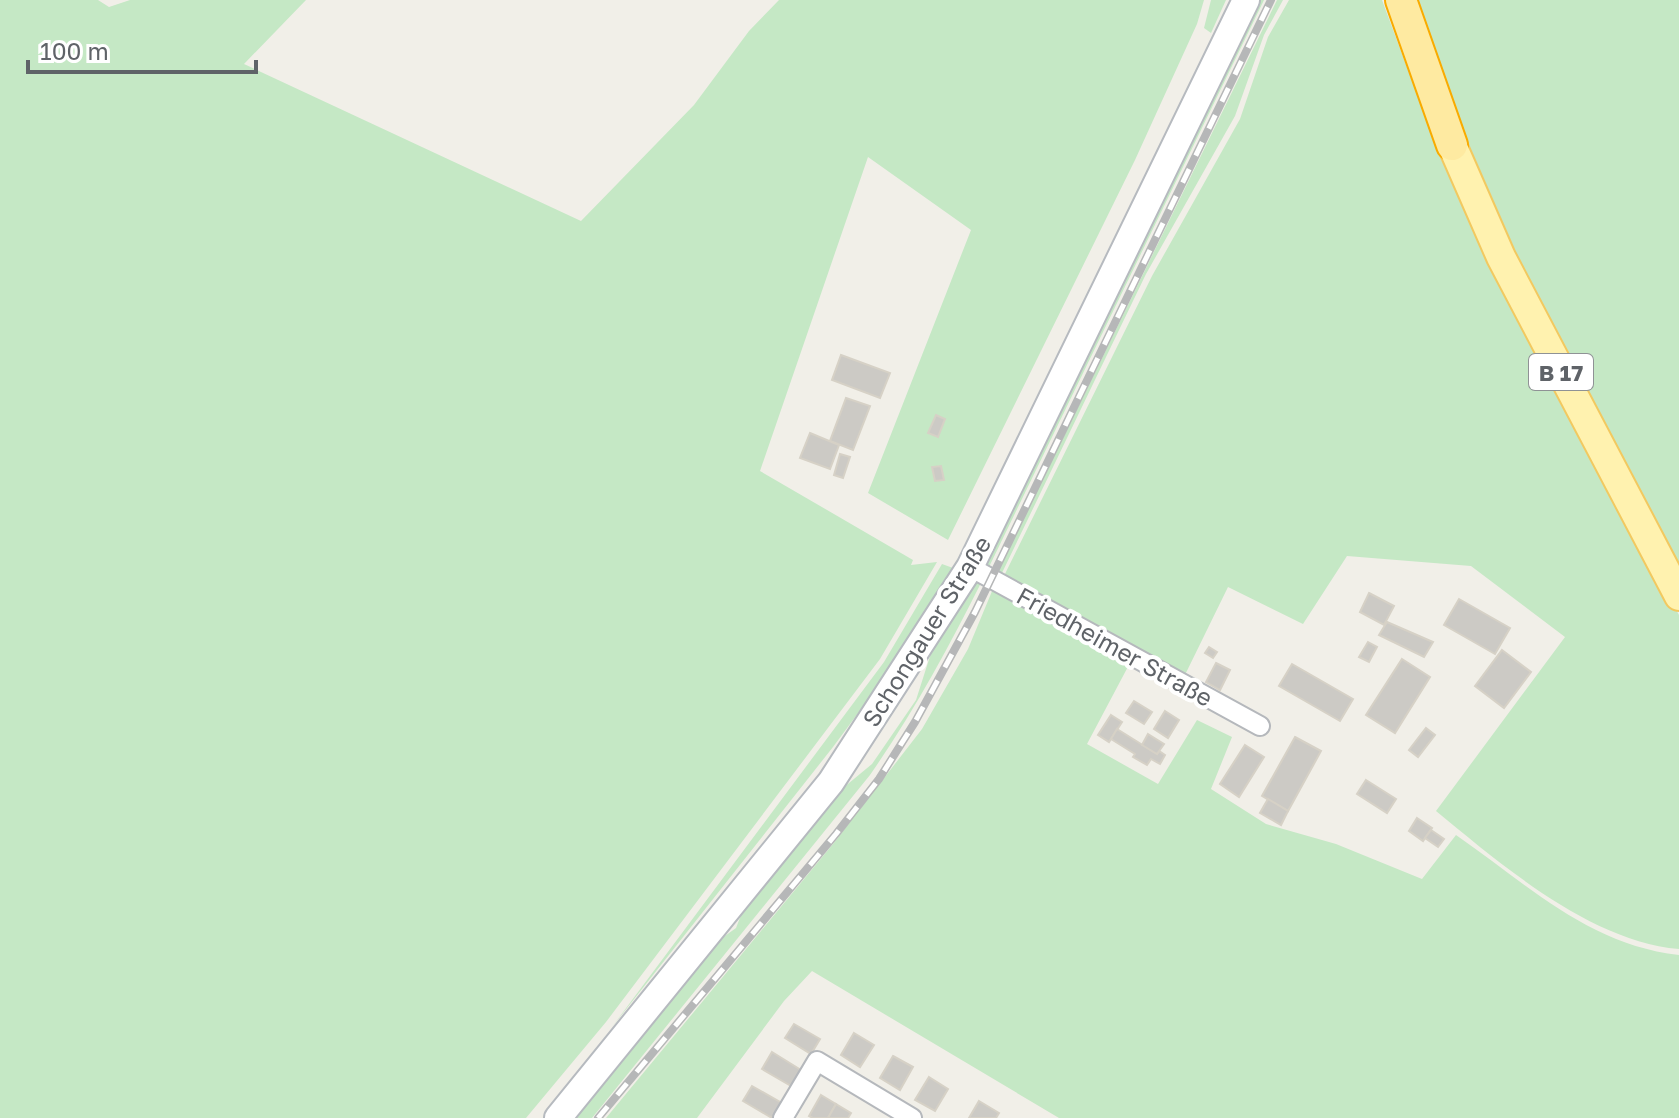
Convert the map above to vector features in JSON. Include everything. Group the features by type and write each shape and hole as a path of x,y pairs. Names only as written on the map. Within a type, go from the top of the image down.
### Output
{"highway":[{"name":"B 17","path":"1401,0 1452,145"}],"main road":[{"name":"Schongauer Straße","path":"558,1118 831,782 970,567 1246,0"},
{"name":"B 17","path":"1452,145 1501,257 1679,596"}],"street":[{"name":"Friedheimer Straße","path":"970,567 1260,726"},
{"path":"783,1118 817,1061 912,1118"}],"green space":[{"path":"0,0 98,0 109,7 130,0 306,0 244,64 581,221 694,105 749,31 779,0 1204,0 1197,24 1135,160 948,540 868,493 971,230 868,157 760,471 913,560 911,565 937,562 880,659 606,1022 526,1118 0,1118"},
{"path":"1211,0 1226,0 1211,33 1204,28"},
{"path":"1258,0 1264,0 988,569 984,562"},
{"path":"1277,0 1283,0 1264,35 1235,116 1146,274 1001,575 997,573"},
{"path":"1289,0 1382,0 1441,159 1490,266 1679,615 1679,949 1646,943 1613,932 1549,898 1436,811 1565,637 1471,566 1347,556 1303,624 1228,587 1182,681 1002,580 1152,276 1240,119 1268,37"},
{"path":"1404,0 1679,0 1679,579 1506,256"},
{"path":"942,564 953,568 887,674 612,1027 884,662"},
{"path":"972,580 982,581 929,680 870,775 592,1118 572,1118 718,941 736,928 743,910 843,788 872,764 916,700 932,650"},
{"path":"995,584 1131,661 1087,744 1158,784 1197,720 1232,737 1211,789 1266,824 1336,844 1422,879 1456,835 1534,892 1588,926 1647,949 1679,955 1679,1118 1059,1118 812,971 784,1001 697,1118 606,1118 833,844 922,729 968,649"}],"building":[{"path":"841,355 890,373 880,398 832,380"},
{"path":"846,398 870,406 853,450 830,441"},
{"path":"936,415 945,419 938,437 928,433"},
{"path":"810,433 839,445 830,469 800,458"},
{"path":"840,454 850,457 843,478 834,475"},
{"path":"941,466 944,480 935,481 932,467"},
{"path":"1369,593 1394,606 1384,625 1360,612"},
{"path":"1459,599 1510,628 1495,654 1444,625"},
{"path":"1387,622 1433,642 1424,657 1379,635"},
{"path":"1368,642 1377,647 1369,662 1359,657"},
{"path":"1209,647 1217,652 1213,658 1205,653"},
{"path":"1502,650 1531,672 1504,708 1475,686"},
{"path":"1402,659 1430,677 1395,733 1366,715"},
{"path":"1216,663 1230,670 1220,690 1206,682"},
{"path":"1292,664 1353,699 1340,721 1279,686"},
{"path":"1134,701 1152,712 1144,724 1126,713"},
{"path":"1165,711 1179,720 1168,738 1154,729"},
{"path":"1111,715 1122,722 1109,742 1098,735"},
{"path":"1426,728 1435,735 1418,757 1409,750"},
{"path":"1117,729 1157,754 1159,751 1165,755 1160,764 1151,759 1147,765 1133,757 1135,754 1111,739"},
{"path":"1148,734 1164,744 1157,754 1142,745"},
{"path":"1295,737 1321,751 1288,811 1262,796"},
{"path":"1245,745 1264,757 1239,797 1220,784"},
{"path":"1366,780 1396,799 1387,813 1357,794"},
{"path":"1268,799 1288,811 1281,825 1260,813"},
{"path":"1417,818 1432,828 1423,841 1409,831"},
{"path":"1431,830 1444,839 1438,847 1425,838"},
{"path":"794,1024 820,1039 811,1054 785,1038"},
{"path":"854,1033 874,1045 860,1067 841,1055"},
{"path":"772,1052 801,1070 791,1086 762,1069"},
{"path":"893,1056 913,1067 900,1090 880,1078"},
{"path":"929,1077 948,1089 935,1111 915,1100"},
{"path":"752,1086 782,1103 772,1118 743,1101"},
{"path":"821,1095 836,1104 828,1118 813,1118 809,1116"},
{"path":"979,1101 999,1113 996,1118 969,1118"},
{"path":"836,1104 851,1113 848,1118 828,1118"}],"railway":[{"path":"598,1118 836,834 879,779 915,722 975,612 1271,0"}]}
